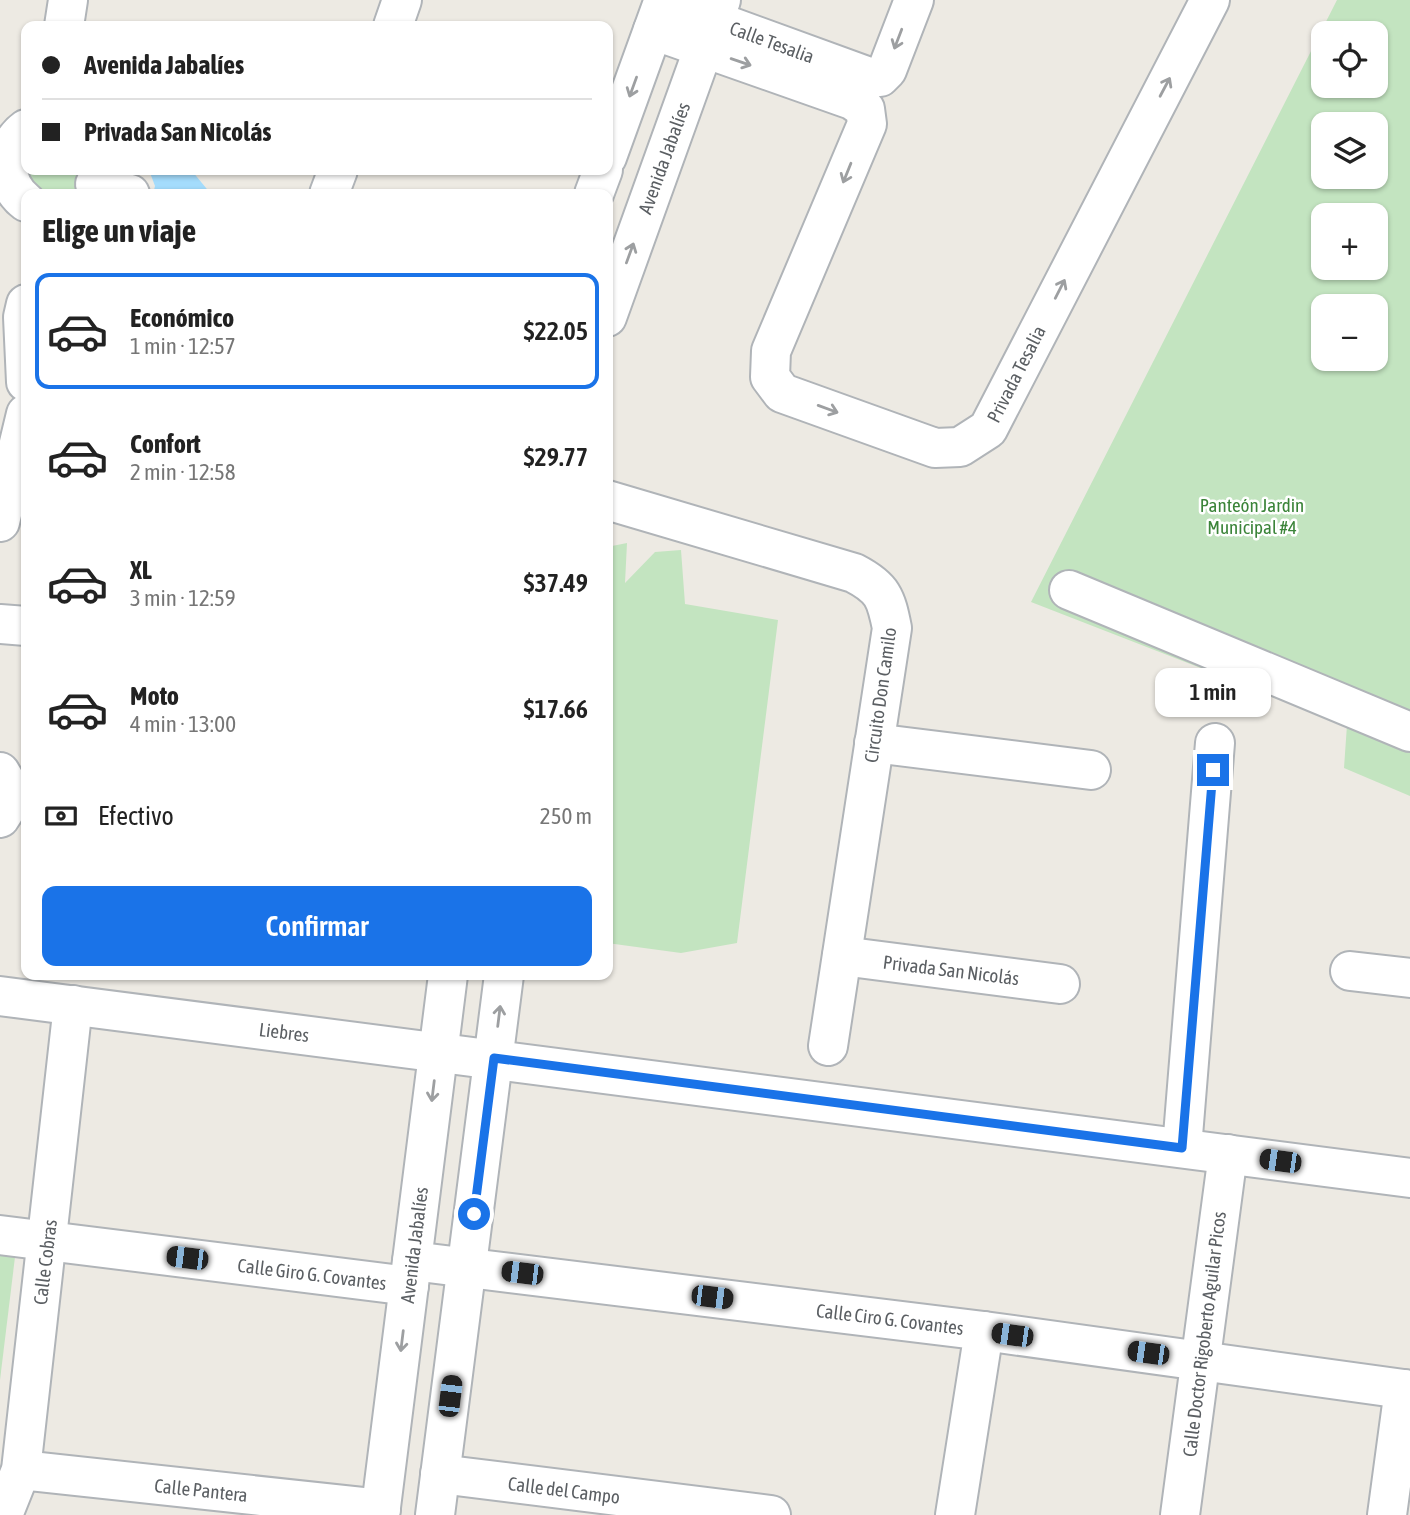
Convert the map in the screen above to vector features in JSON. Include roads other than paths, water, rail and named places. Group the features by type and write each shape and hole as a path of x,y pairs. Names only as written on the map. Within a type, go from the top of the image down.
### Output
{"street":[{"path":"65,21 68,0"},
{"path":"395,21 402,0"},
{"name":"Privada Tesalia","path":"914,0 887,70 872,93 867,124 771,351 770,377 782,393 935,448 960,447 988,429 1210,0"},
{"path":"613,140 660,11"},
{"name":"Calle Tesalia","path":"660,11 713,23 873,78 872,93"},
{"name":"Avenida Jabalíes","path":"613,300 713,23"},
{"path":"21,134 13,143 7,171 11,185 21,196"},
{"path":"0,522 21,435"},
{"name":"Circuito Don Camilo","path":"613,502 854,573 871,582 886,599 892,628 828,1046"},
{"path":"1069,590 1410,732"},
{"path":"0,624 21,626"},
{"path":"874,743 1091,770"},
{"path":"1182,1148 1215,743"},
{"path":"0,772 9,792 9,802 0,817"},
{"name":"Privada San Nicolás","path":"842,956 1060,984"},
{"path":"1350,971 1410,978"},
{"name":"Avenida Jabalíes","path":"380,1512 447,980"},
{"path":"435,1515 503,980"},
{"name":"Liebres","path":"0,996 1410,1178"},
{"name":"Calle Cobras","path":"3,1515 21,1470 73,1005"},
{"name":"Calle Doctor Rigoberto Aguilar Picos","path":"1180,1515 1228,1154"},
{"name":"Calle Giro G. Covantes","path":"0,1235 410,1273"},
{"name":"Calle Ciro G. Covantes","path":"410,1273 467,1266 984,1331 1407,1390"},
{"path":"955,1515 984,1331"},
{"path":"1387,1515 1407,1390"},
{"name":"Calle Pantera","path":"21,1470 380,1512"},
{"name":"Calle del Campo","path":"440,1474 771,1515"}],"water":[{"path":"151,175 195,175 207,189 154,189"}],"park label":[{"name":"Panteón Jardin Municipal #4","path":"1252,516"}]}
